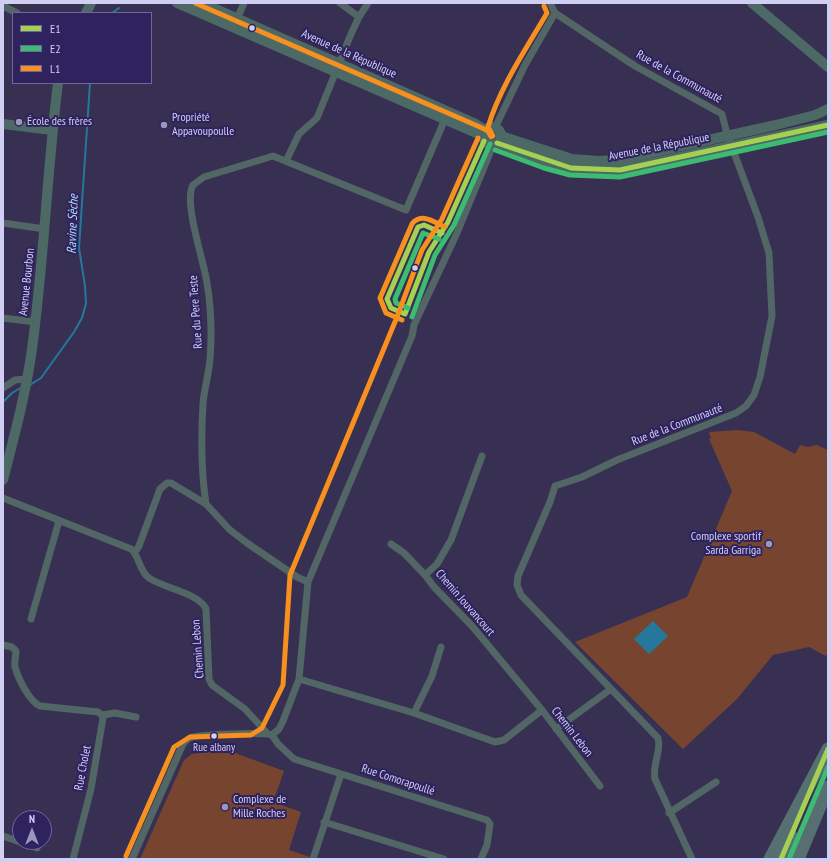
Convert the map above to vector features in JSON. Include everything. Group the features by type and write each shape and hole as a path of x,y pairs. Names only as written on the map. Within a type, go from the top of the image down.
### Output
{"highway":[{"path":"770,859 828,749"},
{"path":"781,859 828,749"},
{"path":"798,859 828,787"},
{"path":"809,859 814,822"}],"main road":[{"path":"86,12 91,3"},
{"name":"Avenue de la République","path":"177,3 474,123 484,133"},
{"name":"Avenue de la République","path":"202,3 445,119 484,133"},
{"path":"752,3 827,63"},
{"name":"Avenue Bourbon","path":"3,480 27,380 36,322 45,229 52,130 58,84"},
{"name":"Avenue de la République","path":"496,138 572,159 599,161 644,155 816,115 828,109"},
{"path":"3,124 52,130"},
{"name":"Avenue de la République","path":"496,138 546,162 571,168 609,171 632,168 828,125"},
{"path":"490,127 496,138 484,141 484,133 490,127"}],"street":[{"path":"237,19 244,3"},
{"path":"340,3 359,17"},
{"name":"Rue de la Communauté","path":"550,3 555,13 635,66 722,114 727,136 732,146 769,253 772,316 760,377 754,395 746,406 736,413 617,460 582,477 555,486 550,502 518,576 518,585 521,595 658,738 659,748 653,770 659,790 669,813 692,859"},
{"path":"3,6 15,12"},
{"path":"286,161 300,134 317,118 359,17 367,6"},
{"path":"351,12 367,6"},
{"path":"132,859 183,744 190,738 201,736 252,733 269,734 279,729 283,721 299,679 308,582 412,336 414,325 457,233 525,65 555,13"},
{"name":"Rue du Pere Teste","path":"206,504 202,476 203,404 210,360 211,329 208,284 191,213 190,189 196,181 204,177 274,156 406,210 445,119"},
{"path":"3,223 45,229"},
{"path":"3,318 36,322"},
{"path":"3,388 15,380 27,380"},
{"name":"Chemin Jouvancourt","path":"482,456 450,540 437,564 425,575 434,587 472,626 542,710"},
{"path":"197,497 201,488 202,476"},
{"path":"3,498 131,549 135,552 139,546 162,485 171,483 197,497 206,504 230,530 241,539 297,577 308,582"},
{"path":"31,619 60,521"},
{"path":"391,544 404,553 425,575"},
{"name":"Chemin Lebon","path":"135,552 142,570 149,578 200,601 204,605 206,614 209,679 212,685 244,709 269,734"},
{"path":"3,644 12,647 16,651 16,668 31,699 35,704 40,706 98,712 102,714 115,713 136,717"},
{"path":"414,713 432,676 441,647"},
{"name":"Chemin Lebon","path":"299,679 414,713 489,740 500,742 542,710 600,786"},
{"path":"556,729 611,688"},
{"name":"Rue Cholet","path":"73,859 91,789 103,718 102,714"},
{"path":"252,733 255,727 254,719"},
{"name":"Rue Comorapoullé","path":"269,734 292,758 487,820 490,824 490,834 481,859"},
{"path":"313,859 341,774"},
{"path":"669,813 716,782"},
{"path":"324,822 441,858"}],"shaded area":[{"name":"Complexe sportif Sarda Garriga","path":"738,430 754,432 795,454 800,445 807,447 817,445 828,450 828,652 826,656 809,647 773,655 737,699 683,749 575,642 687,597 732,491 709,439 711,438 709,432"},
{"name":"Complexe de Mille Roches","path":"227,750 284,771 273,802 301,812 289,850 310,857 310,859 140,859 184,760 192,754"}],"water":[{"path":"653,621 668,636 649,654 634,639"}],"waterway":[{"name":"Ravine Sèche","path":"113,12 119,8"},
{"name":"Ravine Sèche","path":"30,385 41,378 74,332 82,318 86,303 79,248 90,84"},
{"name":"Ravine Sèche","path":"3,402 12,393 22,387"}],"transit line":[{"name":"L1","path":"195,3 480,127 488,131 491,137 493,136 488,127 499,97 514,68 547,13 544,6"},
{"name":"E1","path":"497,143 571,168 620,170 828,125"},
{"name":"E2","path":"495,150 544,168 570,175 620,177 828,132"},
{"name":"L1","path":"126,856 174,747 190,737 251,735 262,728 283,685 290,575 397,317 422,250 442,219 478,138"},
{"name":"E1","path":"405,314 429,252 448,222 484,141"},
{"name":"E2","path":"412,317 435,255 454,225 490,144"},
{"name":"L1","path":"402,320 386,313 380,298 412,224 416,220 423,218 445,227"},
{"name":"E1","path":"405,314 391,308 387,299 418,227 424,225 442,233"},
{"name":"E2","path":"408,308 396,303 395,299 423,233 439,239"},
{"name":"E1","path":"781,859 828,749"},
{"name":"E2","path":"789,859 828,767"}],"place":[{"name":"École des frères","path":"19,122"},
{"name":"Propriété Appavoupoulle","path":"164,125"},
{"name":"Complexe sportif Sarda Garriga","path":"769,544"},
{"name":"Rue albany","path":"214,736"},
{"name":"Complexe de Mille Roches","path":"225,807"}]}
